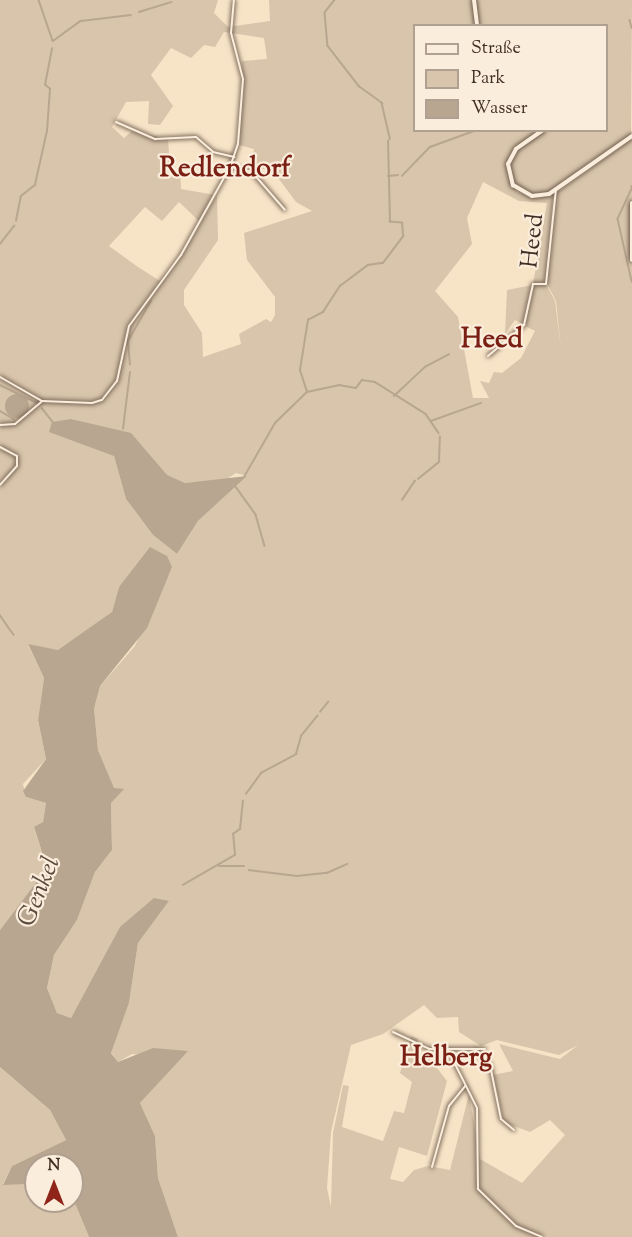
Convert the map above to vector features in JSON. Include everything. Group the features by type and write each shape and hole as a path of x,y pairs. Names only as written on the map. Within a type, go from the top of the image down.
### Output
{"main road":[{"path":"474,0 477,24"},
{"path":"540,132 513,152 508,173 528,195 556,189 632,136"},
{"path":"632,203 632,260"}],"street":[{"path":"0,377 42,401 92,403 102,400 117,381 129,326 181,255 234,158 243,79 231,33 234,0"},
{"path":"116,122 155,139 185,134 234,158"},
{"path":"230,167 252,172 285,210"},
{"name":"Heed","path":"488,356 525,326 533,284 546,284 556,189"},
{"path":"0,425 15,424 42,401"},
{"path":"0,447 17,456 17,465 0,485"},
{"path":"393,1032 429,1049 485,1049"},
{"path":"474,1049 490,1065 501,1119 514,1130"},
{"path":"448,1050 465,1086 474,1098 480,1128 478,1189 516,1226 542,1237"},
{"path":"432,1167 449,1106 465,1086"}],"green space":[{"path":"0,0 218,0 214,13 228,27 270,21 269,0 632,0 631,134 543,195 525,193 507,174 517,192 537,198 553,195 546,283 533,284 547,203 519,201 483,182 467,218 472,244 435,291 458,317 473,398 489,398 480,381 489,383 494,372 502,373 521,358 535,331 525,326 534,285 546,284 555,301 561,350 556,301 547,284 557,193 632,139 632,1237 178,1237 158,1178 155,1136 140,1103 181,1058 132,1054 118,1062 111,1052 129,1003 138,943 169,901 108,951 71,1018 57,1013 47,988 54,955 77,920 95,872 112,850 111,803 123,789 114,789 98,750 94,709 100,686 135,646 172,567 119,587 112,612 70,645 58,650 28,645 44,678 38,720 46,759 23,784 26,797 46,803 43,822 34,828 47,868 0,930","holes":["224,32 264,38 267,59 242,61 239,145 254,149 251,166 273,171 296,202 312,211 244,233 247,260 275,297 275,315 271,322 266,319 239,334 241,344 203,357 202,333 184,305 184,290 218,240 217,195 182,255 160,281 138,267 109,246 145,207 162,221 179,202 200,222 215,195 181,189 180,172 170,167 168,139 132,131 124,138 112,127 126,102 149,101 148,124 160,125 173,106 151,75 171,48 191,58 204,45 215,47","71,419 113,430 167,476 185,483 225,480 236,473 247,476 198,521 177,554 153,535 126,499 114,456","424,1005 437,1018 458,1017 459,1032 481,1046 497,1040 559,1055 578,1045 560,1059 499,1044 513,1071 493,1075 504,1122 530,1132 550,1120 565,1135 522,1183 480,1159 469,1094 450,1170 428,1166 414,1170 403,1182 390,1179 399,1147 427,1156 447,1081 430,1059 412,1049 418,1039 411,1036 400,1073 412,1082 404,1113 394,1111 383,1141 342,1127 349,1086 343,1085 333,1133 331,1207 327,1188 331,1132 351,1045 383,1034"]},
{"path":"533,285 524,325 515,320 505,334 507,290"},
{"path":"0,1067 50,1110 66,1140 39,1153 24,1153 24,1160 12,1166 3,1184 24,1184 24,1213 79,1213 89,1237 0,1237"}],"water":[{"path":"17,394 26,397 29,406 26,415 17,418 8,415 5,406 8,397"},
{"path":"71,419 131,433 167,475 185,483 247,476 198,521 177,554 153,535 126,499 114,456 49,432 52,422"},
{"path":"150,547 167,556 172,567 147,628 100,686 94,709 98,750 114,788 124,789 111,803 112,850 95,872 77,920 54,955 47,988 57,1013 71,1018 120,927 154,898 169,901 138,943 129,1003 111,1053 118,1062 153,1048 188,1051 140,1103 155,1136 158,1178 178,1237 89,1237 79,1213 84,1213 84,1153 39,1153 66,1140 50,1110 0,1067 0,930 47,868 34,827 43,822 46,803 26,797 23,791 46,759 38,720 44,678 28,644 58,650 112,612 119,587"},
{"path":"24,1160 24,1184 3,1185 12,1166"}],"waterway":[{"path":"39,0 53,41 81,21 131,15"},
{"path":"335,0 325,13 328,46 359,86 382,103 390,139"},
{"path":"139,12 172,2"},
{"path":"630,20 632,28"},
{"path":"16,221 21,196 35,185 47,131 50,89 45,85 52,49"},
{"path":"402,176 430,147 471,132"},
{"path":"244,477 275,423 307,392 300,370 308,320 323,312 340,286 368,265 383,263 403,236 402,223 390,222 388,141"},
{"path":"388,176 398,175"},
{"path":"632,189 618,219 632,281"},
{"path":"0,244 14,226"},
{"path":"130,365 128,341 151,301"},
{"path":"394,396 425,367 449,354"},
{"path":"123,429 130,372"},
{"path":"307,392 339,385 356,388 362,380 375,382 426,414 439,433"},
{"name":"Genkel","path":"0,385 37,403"},
{"path":"431,421 481,403"},
{"name":"Genkel","path":"42,408 53,422"},
{"path":"0,411 14,419"},
{"path":"418,479 439,462 440,437"},
{"path":"402,500 415,481"},
{"path":"236,487 256,515 265,546"},
{"path":"0,615 14,635"},
{"path":"320,712 328,702"},
{"path":"246,794 261,773 296,754 301,736 317,716"},
{"path":"183,885 235,855 233,834 240,829 243,801"},
{"path":"249,870 297,876 327,873 347,864"},
{"path":"219,866 244,866"}],"district":[{"name":"Redlendorf","path":"225,170"},
{"name":"Heed","path":"492,341"},
{"name":"Helberg","path":"446,1059"}]}
